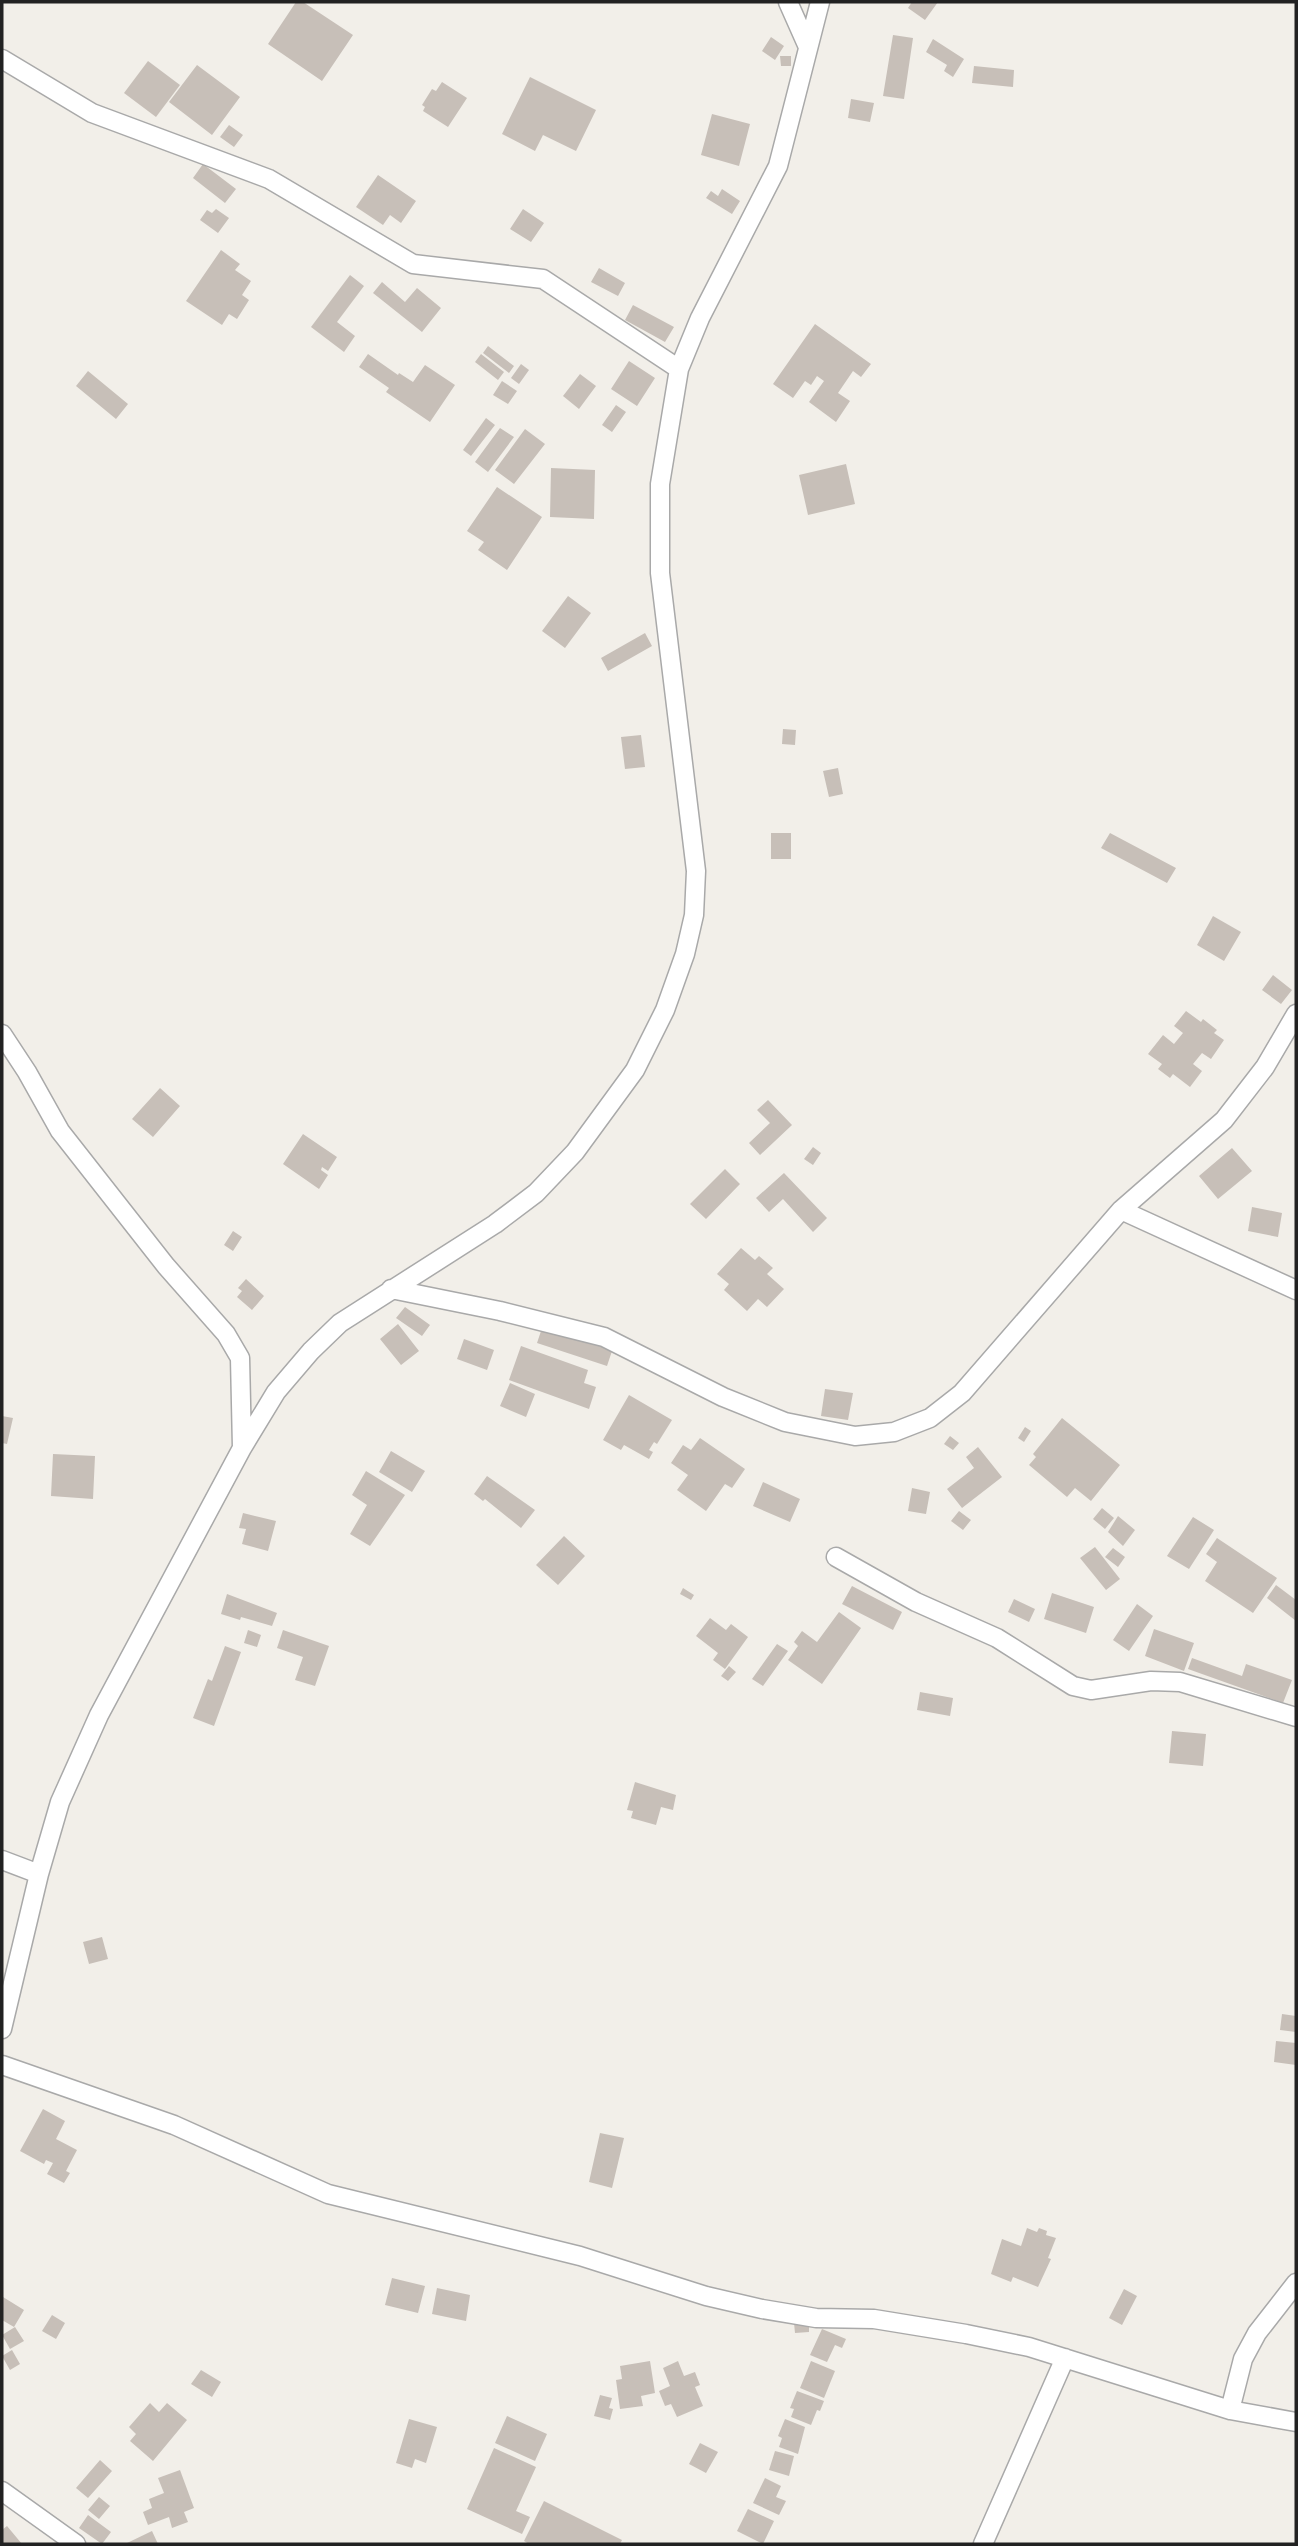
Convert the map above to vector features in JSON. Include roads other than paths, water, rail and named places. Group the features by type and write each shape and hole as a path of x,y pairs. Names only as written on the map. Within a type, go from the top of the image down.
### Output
{"street":[{"path":"788,2 808,47"},
{"path":"2,2029 39,1874 60,1802 99,1714 242,1448 276,1392 311,1350 340,1323 495,1224 536,1193 575,1152 635,1070 665,1010 685,954 694,915 696,871 660,573 660,484 680,369 700,318 778,166 808,47 825,3"},
{"path":"2,59 92,113 268,179 413,264 542,279 680,369"},
{"path":"391,1289 500,1311 604,1337 723,1397 785,1422 855,1436 894,1432 930,1418 962,1393 1121,1210 1224,1120 1265,1067 1296,1014"},
{"path":"2,1034 60,1131 166,1266 226,1334 240,1358 242,1448"},
{"path":"1121,1210 1296,1290"},
{"path":"836,1557 916,1602 998,1638 1073,1686 1091,1690 1151,1681 1180,1682 1296,1717"},
{"path":"2,1860 39,1874"},
{"path":"2,2065 174,2124 328,2194 580,2256 706,2296 751,2307 816,2318 873,2319 1029,2347 1230,2410 1296,2422"},
{"path":"1230,2410 1243,2359 1257,2333 1296,2283"},
{"path":"983,2544 1065,2358"},
{"path":"2,2491 76,2544"}]}
